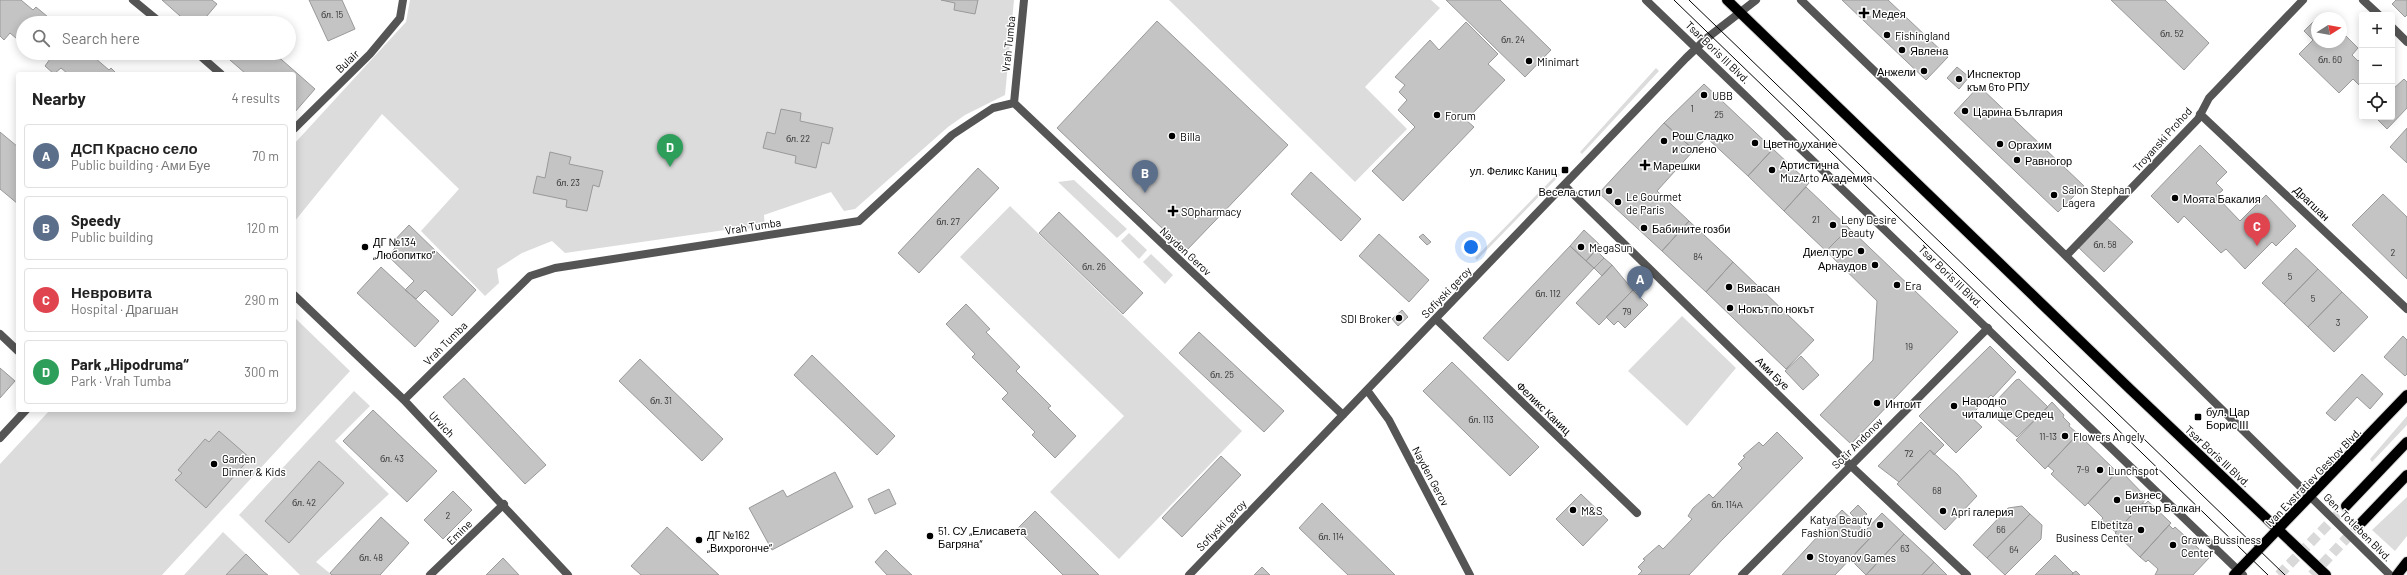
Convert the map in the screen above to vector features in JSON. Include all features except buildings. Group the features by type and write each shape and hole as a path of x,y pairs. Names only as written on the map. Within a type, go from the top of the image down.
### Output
{"main road":[{"name":"Tsar Boris III Blvd.","path":"1727,0 2131,390 2279,530"},
{"name":"Ivan Evstratiev Geshov Blvd.","path":"2239,574 2407,395"},
{"path":"2346,506 2407,442"},
{"path":"2362,522 2407,475"},
{"path":"2279,530 2326,575"},
{"path":"2397,575 2407,562"}],"street":[{"path":"133,0 152,16"},
{"name":"Bulair","path":"296,127 370,54 400,18 403,0"},
{"name":"Vrah Tumba","path":"404,400 530,276 555,268 858,221 952,135 993,108 1014,103 1024,0"},
{"name":"Tsar Boris III Blvd.","path":"1646,0 1988,328 2239,574"},
{"name":"Sofiyski geroy","path":"1189,575 1697,48 1756,0"},
{"path":"1801,0 2066,256 2310,497"},
{"name":"Troyanski Prohod","path":"2066,256 2198,119 2209,98 2303,0"},
{"path":"2363,0 2376,12"},
{"path":"2395,30 2407,42"},
{"path":"205,60 219,72"},
{"name":"Nayden Gerov","path":"1014,103 1343,415"},
{"name":"Драгшан","path":"2200,114 2407,308"},
{"name":"Ами Буе","path":"1564,185 1850,465 1967,575"},
{"name":"Urvich","path":"296,297 404,400 504,504 568,575"},
{"name":"Феликс Каниц","path":"1436,319 1637,513"},
{"name":"Sotir Andonov","path":"1742,575 1988,328"},
{"path":"0,334 16,349"},
{"name":"Nayden Gerov","path":"1367,390 1389,420 1470,575"},
{"path":"0,438 24,412"},
{"name":"Gen. Totleben Blvd.","path":"2310,497 2390,575"},
{"name":"Emine","path":"430,575 504,504"}],"shaded area":[{"path":"410,0 1014,0 1005,95 965,115 948,127 855,209 844,211 831,192 764,215 765,228 732,229 565,253 552,241 522,253 497,269 499,283 485,296 421,231 459,189 382,114 296,220 296,142 406,22"},
{"path":"1169,0 1431,0 1440,8 1365,87 1407,129 1355,182"},
{"path":"1656,68 1659,71 1582,154 1580,152"},
{"path":"1558,173 1560,175 1477,260 1475,258"},
{"path":"1074,180 1127,229 1117,238 1058,182"},
{"path":"1010,206 1242,431 1119,559 1050,492 1124,416 960,257"},
{"path":"1129,233 1147,250 1139,259 1121,241"},
{"path":"1151,254 1173,275 1165,284 1143,262"},
{"path":"1682,316 1736,368 1687,426 1628,371"},
{"path":"296,319 350,371 162,575 0,575 0,464 48,412 296,412"},
{"path":"354,391 370,406 335,441 389,494 316,562 332,575 300,575 239,515"},
{"path":"2407,416 2407,425 2372,462 2370,459"},
{"path":"2407,497 2407,536 2395,551 2372,530"},
{"path":"223,532 246,554 226,575 184,575"}],"tunnel":[{"path":"2279,575 2346,506"},
{"path":"2312,575 2362,522"}],"tram line":[{"path":"1674,0 2268,575"},
{"path":"1689,0 2285,575"}],"place":[{"name":"Медея","path":"1864,13"},
{"name":"Fishingland","path":"1887,35"},
{"name":"Явлена","path":"1902,50"},
{"name":"Minimart","path":"1529,61"},
{"name":"Анжели","path":"1924,71"},
{"name":"Инспектор към 6то РПУ","path":"1959,79"},
{"name":"UBB","path":"1704,95"},
{"name":"Царина България","path":"1965,111"},
{"name":"Forum","path":"1437,115"},
{"name":"Billa","path":"1172,136"},
{"name":"Рош Сладко и солено","path":"1664,141"},
{"name":"Цветно ухание","path":"1755,143"},
{"name":"Оргахим","path":"2000,144"},
{"name":"Равногор","path":"2017,160"},
{"name":"Марешки","path":"1645,165"},
{"name":"Park „Hipodruma“","path":"670,167"},
{"name":"ул. Феликс Каниц","path":"1565,170"},
{"name":"Артистична MuzArto Академия","path":"1772,170"},
{"name":"Весела стил","path":"1609,191"},
{"name":"Speedy","path":"1145,193"},
{"name":"Salon Stephan Lagera","path":"2054,195"},
{"name":"Моята Бакалия","path":"2175,198"},
{"name":"Le Gourmet de Paris","path":"1618,202"},
{"name":"SOpharmacy","path":"1173,211"},
{"name":"Leny Desire Beauty","path":"1833,225"},
{"name":"Бабините гозби","path":"1644,228"},
{"name":"Невровита","path":"2257,246"},
{"name":"ДГ №134 „Любопитко“","path":"365,247"},
{"name":"MegaSun","path":"1581,247"},
{"name":"Диел турс","path":"1861,251"},
{"name":"Арнаудов","path":"1875,265"},
{"name":"Era","path":"1897,285"},
{"name":"Вивасан","path":"1729,287"},
{"name":"ДСП Красно село","path":"1640,299"},
{"name":"Нокът по нокът","path":"1730,308"},
{"name":"SDI Broker","path":"1399,318"},
{"name":"Интоит","path":"1877,403"},
{"name":"Народно читалище Средец","path":"1954,406"},
{"name":"бул. Цар Борис ІІІ","path":"2198,417"},
{"name":"Flowers Angely","path":"2065,436"},
{"name":"Garden Dinner & Kids","path":"214,464"},
{"name":"Lunchspot","path":"2100,470"},
{"name":"Бизнес център Балкан","path":"2117,500"},
{"name":"M&S","path":"1573,510"},
{"name":"Apri галерия","path":"1943,511"},
{"name":"Katya Beauty Fashion Studio","path":"1880,525"},
{"name":"Elbetitza Business Center","path":"2141,530"},
{"name":"51. СУ „Елисавета Багряна“","path":"930,536"},
{"name":"ДГ №162 „Вихрогонче“","path":"699,540"},
{"name":"Grawe Bussiness Center","path":"2173,545"},
{"name":"Stoyanov Games","path":"1810,557"}]}
